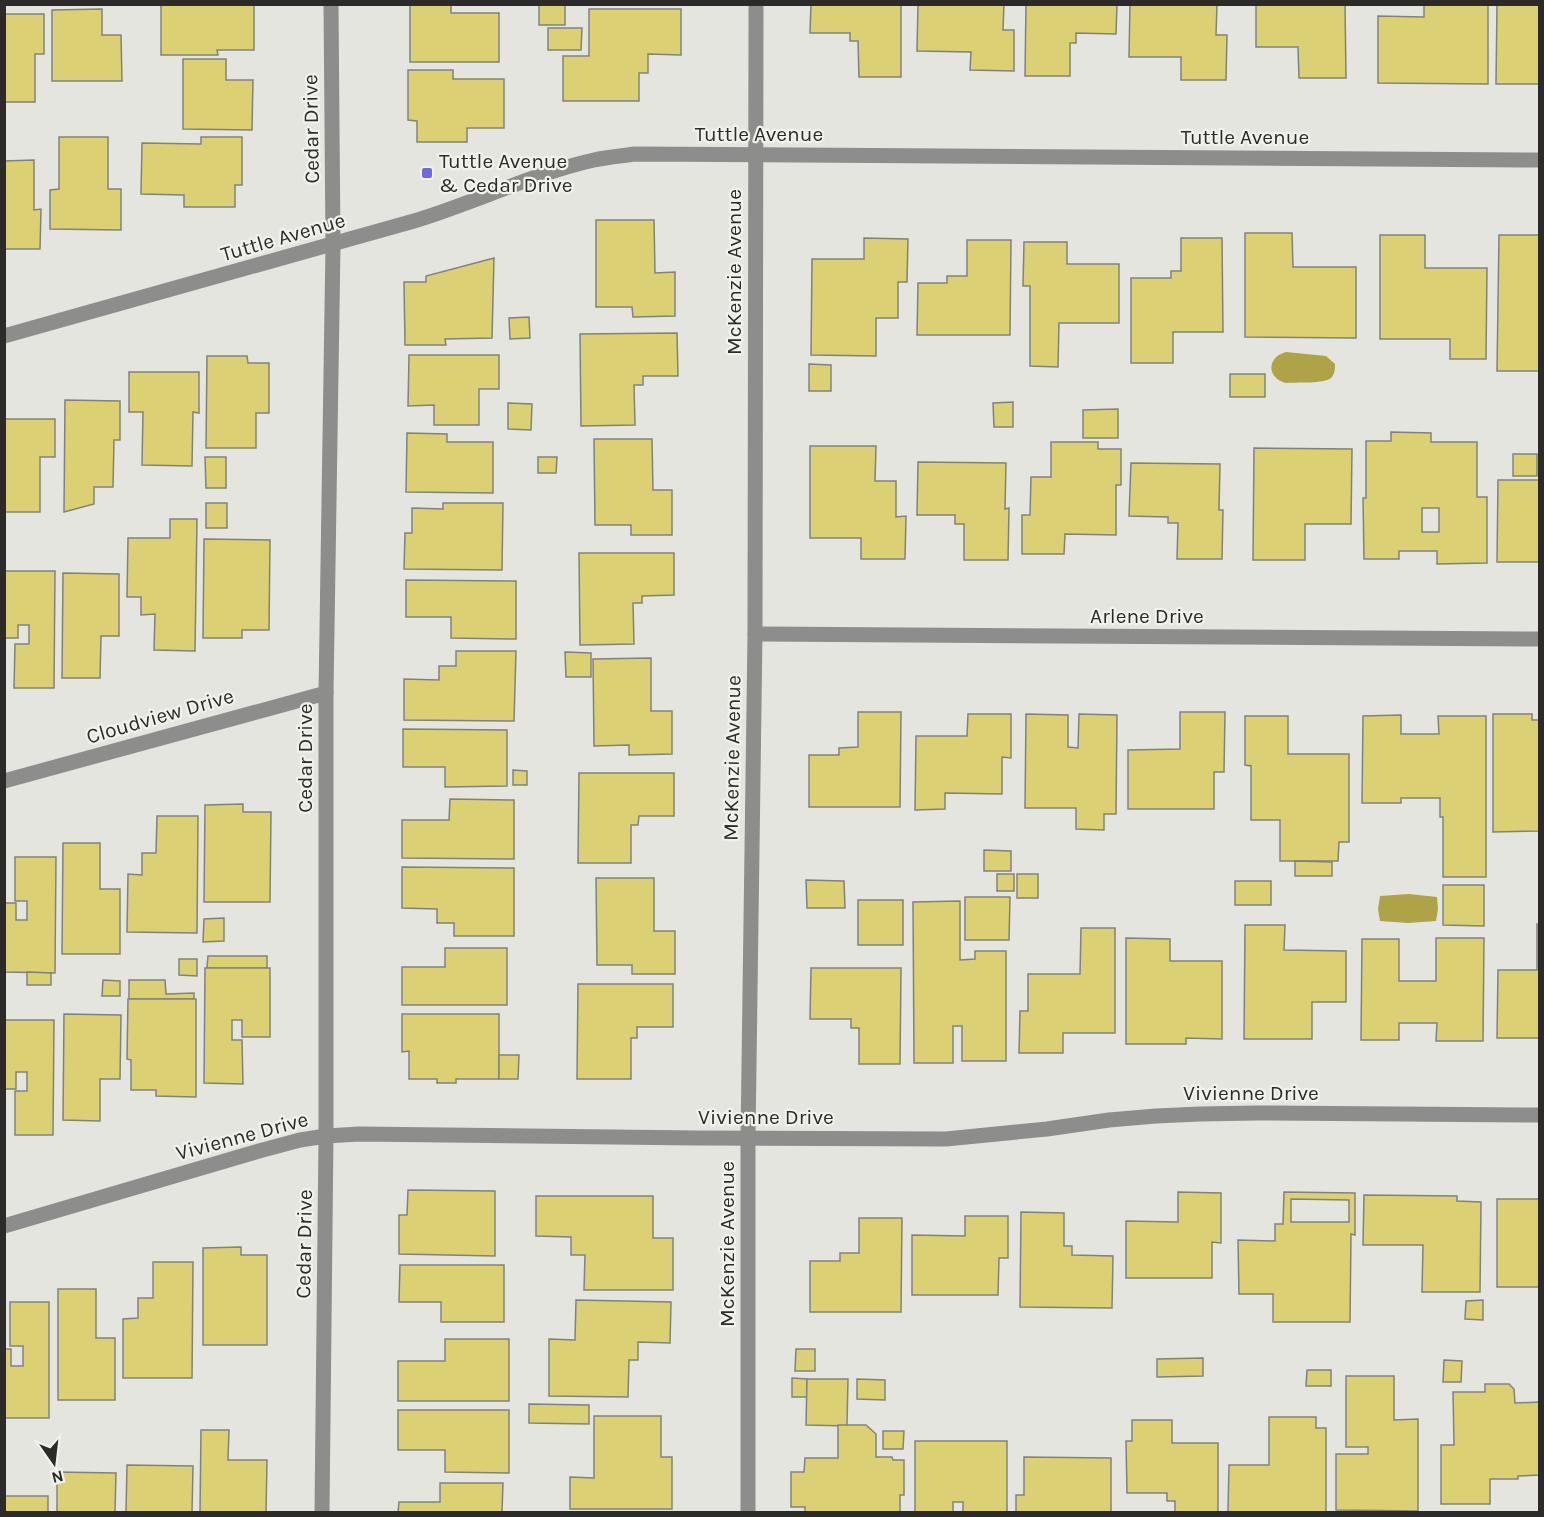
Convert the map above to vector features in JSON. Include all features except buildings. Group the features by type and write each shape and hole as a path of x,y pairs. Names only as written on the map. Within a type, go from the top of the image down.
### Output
{"street":[{"name":"Cedar Drive","path":"322,1512 326,1136 326,693 333,244 331,4"},
{"name":"McKenzie Avenue","path":"748,1512 748,1137 754,634 756,4"},
{"name":"Tuttle Avenue","path":"4,336 438,214 562,168 596,159 635,154 1539,160"},
{"name":"Arlene Drive","path":"754,634 1539,639"},
{"name":"Cloudview Drive","path":"4,782 326,693"},
{"name":"Vivienne Drive","path":"4,1226 269,1148 326,1136 378,1134 946,1139 1109,1120 1200,1114 1539,1115"}],"shaded area":[{"path":"1286,352 1326,356 1335,364 1333,375 1327,380 1316,382 1286,383 1279,380 1272,372 1272,363 1275,358"},
{"path":"1409,894 1437,897 1436,921 1408,923 1380,921 1378,909 1380,896"}],"place":[{"name":"Tuttle Avenue & Cedar Drive","path":"427,173"}]}
